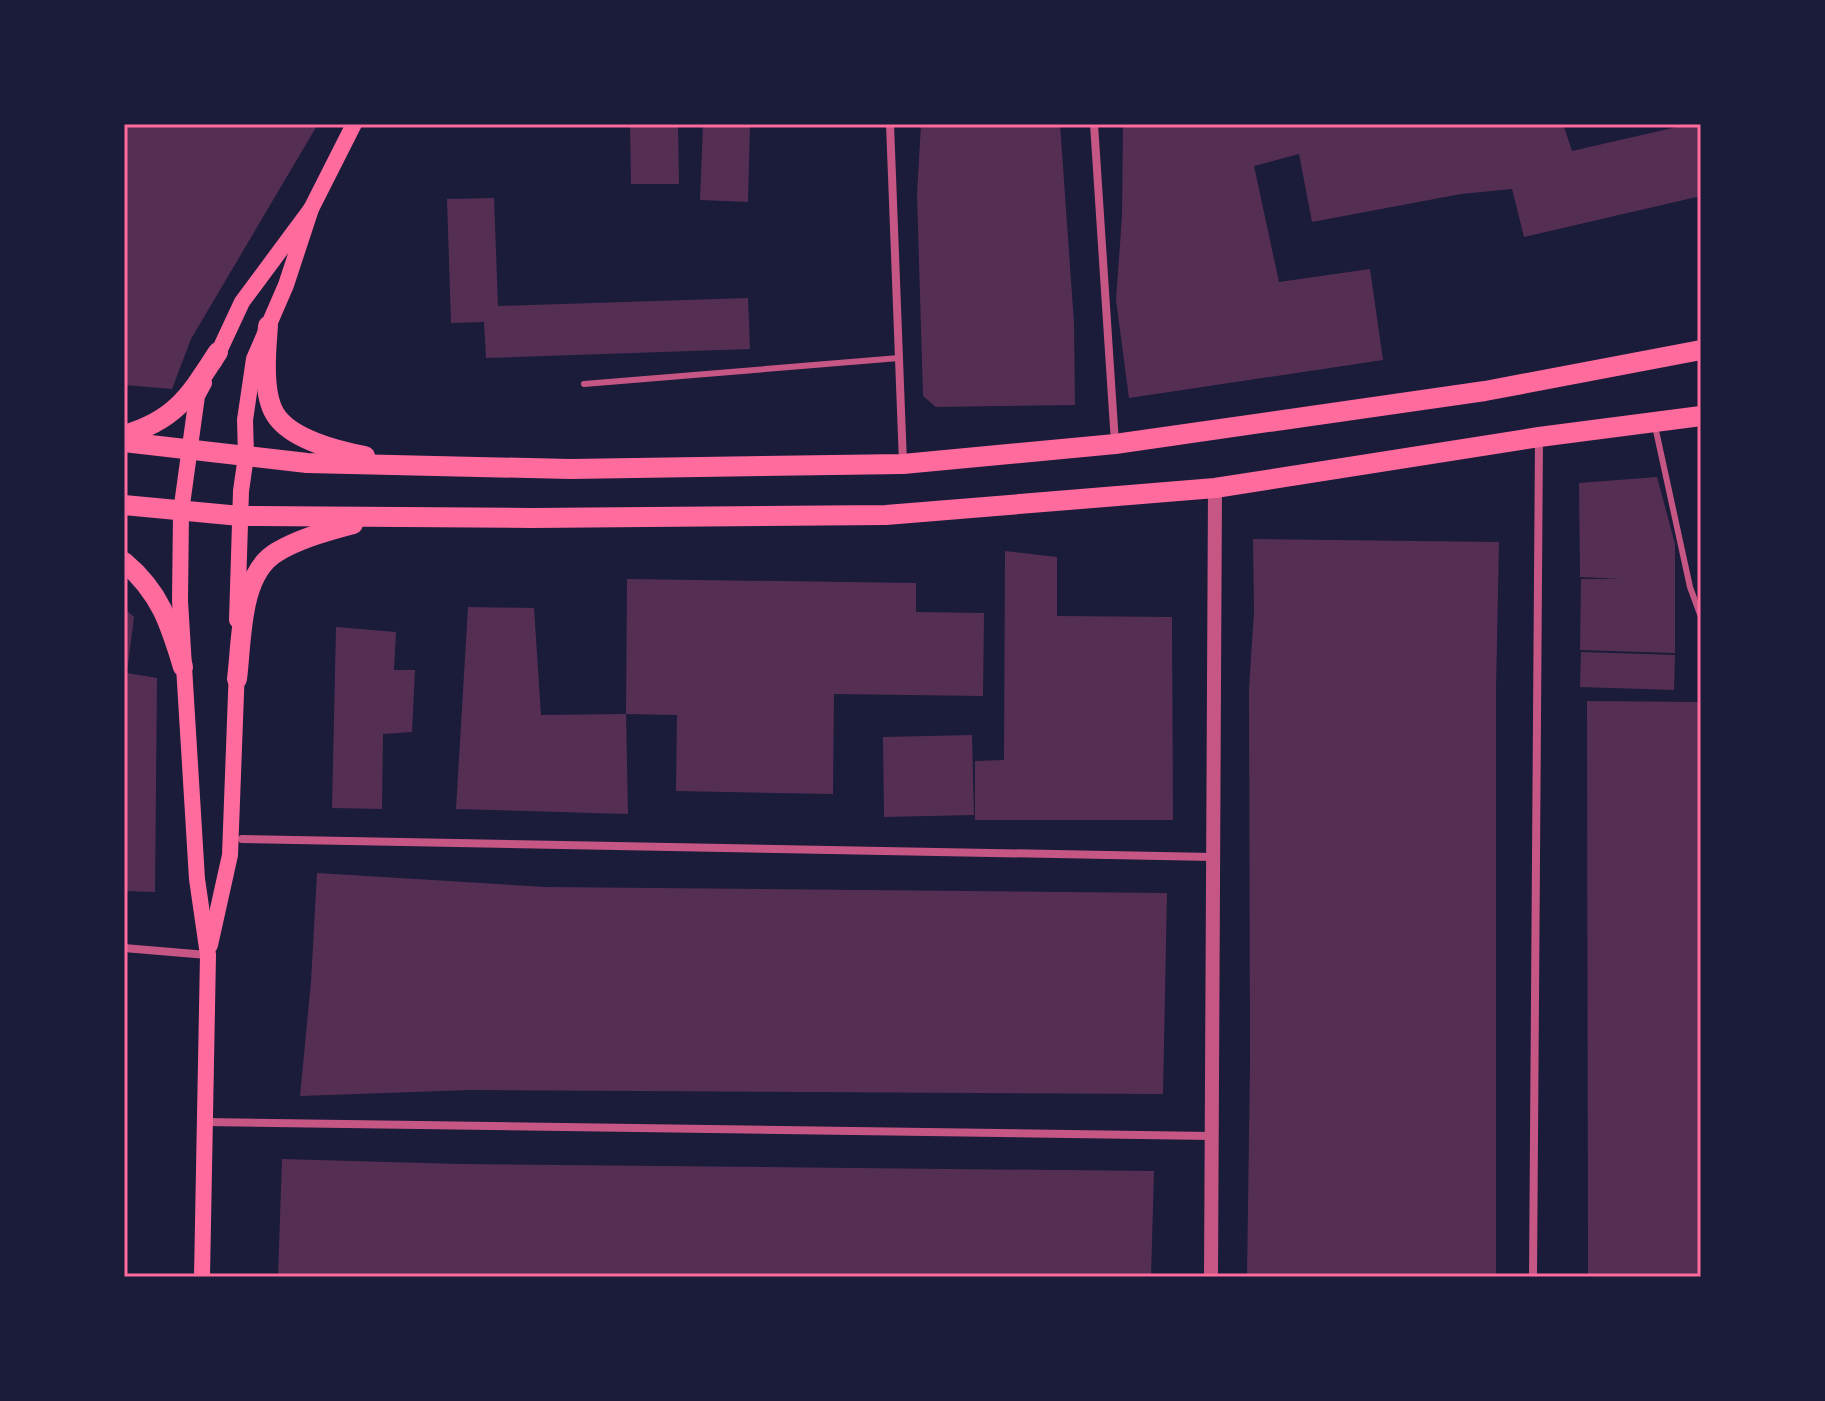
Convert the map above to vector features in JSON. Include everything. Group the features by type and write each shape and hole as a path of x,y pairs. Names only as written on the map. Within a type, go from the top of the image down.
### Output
{"main road":[{"path":"208,955 230,855 241,491 246,456 245,420 254,359 286,285 311,209 354,124"},
{"path":"202,1277 208,955 197,879 183,667 181,512 197,396 242,302 311,209"},
{"path":"268,326 268,391 275,414 284,423 315,443 352,454 420,465"},
{"path":"124,442 307,463 570,469 903,464 1115,444 1485,391 1701,350"},
{"path":"124,435 166,419 192,392 218,352"},
{"path":"124,505 240,516 886,515 1215,488 1539,437 1655,422 1698,421"},
{"path":"237,679 245,600 260,567 275,552 374,517"},
{"path":"124,562 143,578 169,618 183,667"}],"street":[{"path":"890,124 903,464"},
{"path":"1094,124 1115,444"},
{"path":"1533,1277 1539,437"},
{"path":"1211,1277 1215,488"},
{"path":"242,839 1213,857"},
{"path":"124,948 208,955"},
{"path":"205,1122 1212,1136"}],"lane":[{"path":"584,384 899,358"},
{"path":"1655,422 1690,587 1701,617"}],"building":[{"path":"124,124 318,124 191,339 172,389 124,385"},
{"path":"630,124 678,124 679,184 631,184"},
{"path":"703,124 750,124 748,202 700,200"},
{"path":"921,124 1060,124 1074,323 1075,405 936,407 923,396 917,194"},
{"path":"1123,124 1563,124 1572,151 1701,124 1701,196 1524,237 1512,189 1461,194 1312,222 1299,154 1254,166 1279,282 1370,269 1383,360 1129,398 1116,300 1122,216"},
{"path":"494,198 498,306 748,298 750,349 486,358 484,322 451,323 447,199"},
{"path":"1657,477 1675,544 1675,653 1580,650 1581,579 1621,579 1580,577 1579,483"},
{"path":"1253,539 1499,542 1496,1277 1247,1277 1249,688 1254,612"},
{"path":"1005,551 1057,557 1057,616 1172,617 1173,820 975,820 975,761 1004,760"},
{"path":"627,579 916,583 916,612 984,613 983,696 834,694 833,794 676,791 677,715 626,714"},
{"path":"468,607 534,608 541,715 626,714 628,814 456,809"},
{"path":"124,608 134,617 127,673 157,678 155,892 124,891"},
{"path":"336,627 396,632 394,670 415,670 412,732 383,734 382,809 332,808"},
{"path":"1581,652 1675,655 1674,690 1580,687"},
{"path":"1587,701 1701,702 1701,1277 1588,1277"},
{"path":"972,735 974,815 884,817 883,737"},
{"path":"317,873 545,887 1167,893 1163,1094 470,1090 300,1096"},
{"path":"282,1159 459,1164 1154,1171 1151,1277 278,1277"}]}
